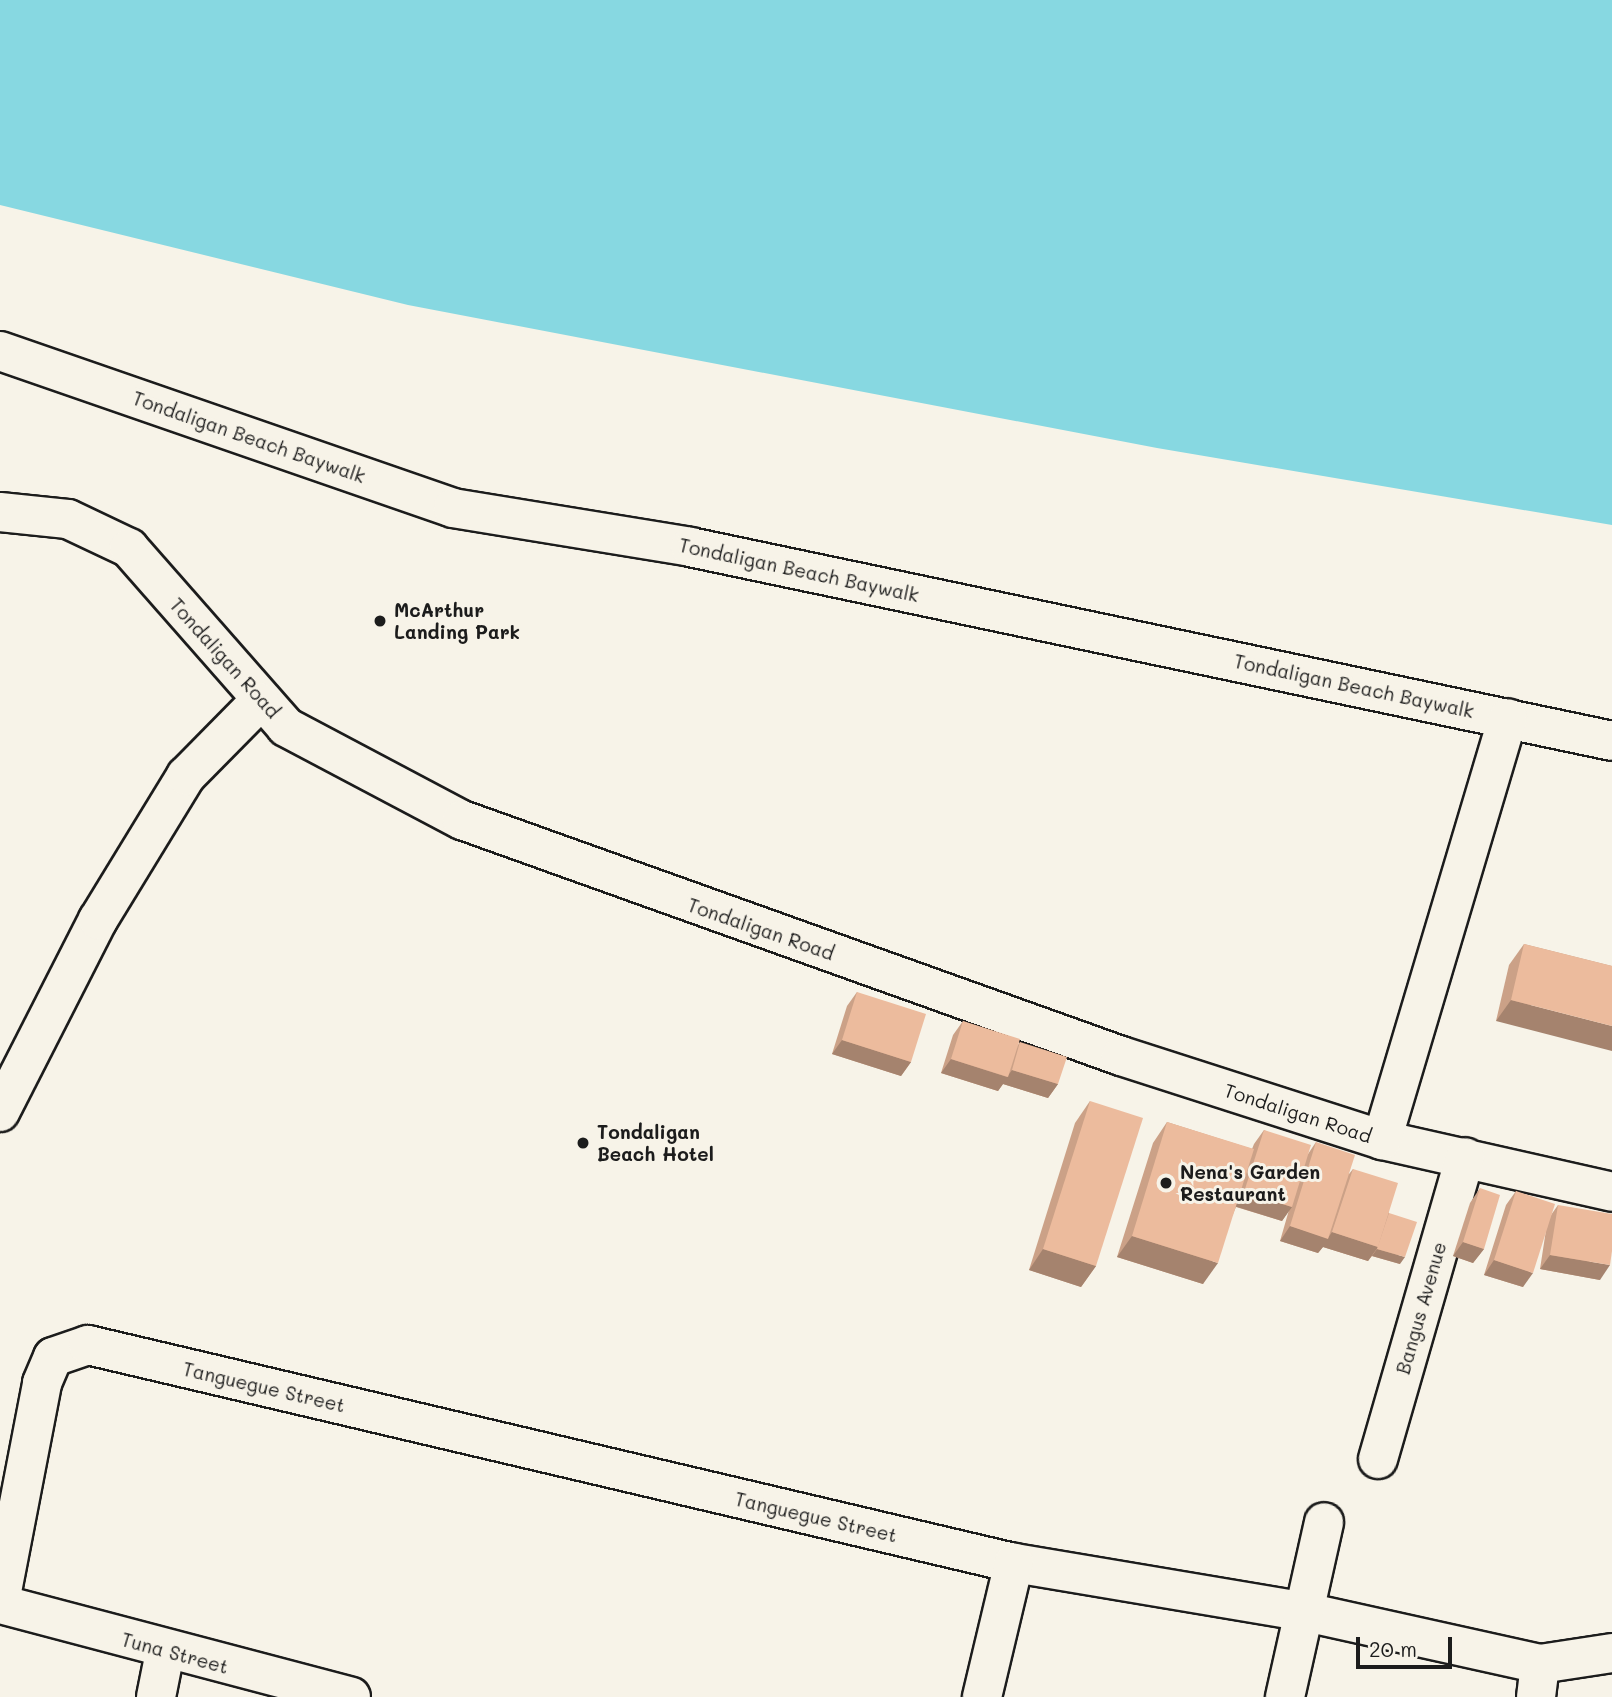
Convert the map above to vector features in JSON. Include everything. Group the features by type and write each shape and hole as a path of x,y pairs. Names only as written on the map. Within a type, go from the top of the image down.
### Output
{"street":[{"name":"Tondaligan Beach Baywalk","path":"0,351 453,508 690,547 1612,741"},
{"name":"Tondaligan Road","path":"0,512 68,519 130,548 259,702 286,726 474,825 1108,1052 1382,1140 1612,1192"},
{"path":"0,1112 98,920 186,776 259,702"},
{"path":"1382,1140 1508,718"},
{"name":"Bangus Avenue","path":"1378,1458 1465,1157"},
{"name":"Tanguegue Street","path":"0,1603 43,1383 53,1357 88,1345 1014,1563 1301,1611 1538,1681 1612,1653"},
{"path":"1285,1697 1301,1611 1324,1522"},
{"path":"982,1697 1014,1563"},
{"name":"Tuna Street","path":"0,1603 165,1652 348,1697"},
{"path":"156,1697 165,1652"}],"water":[{"path":"0,0 1612,0 1612,525 1157,448 408,305 0,205"}],"building":[{"path":"1524,944 1612,966 1612,1026 1511,1000"},
{"path":"857,992 926,1014 911,1062 842,1040"},
{"path":"963,1021 1020,1039 1008,1077 951,1059"},
{"path":"1020,1042 1067,1057 1058,1084 1012,1070"},
{"path":"1090,1101 1143,1118 1096,1266 1043,1249"},
{"path":"1167,1122 1254,1149 1218,1263 1132,1236"},
{"path":"1264,1130 1311,1145 1292,1207 1244,1192"},
{"path":"1316,1142 1355,1155 1328,1239 1290,1226"},
{"path":"1353,1169 1398,1183 1378,1247 1332,1232"},
{"path":"1480,1188 1500,1195 1484,1249 1463,1242"},
{"path":"1516,1191 1555,1204 1533,1273 1494,1260"},
{"path":"1558,1205 1612,1214 1610,1265 1550,1255"},
{"path":"1389,1213 1417,1222 1405,1257 1377,1249"}],"place":[{"name":"McArthur Landing Park","path":"380,621"},
{"name":"Tondaligan Beach Hotel","path":"583,1143"},
{"name":"Nena's Garden Restaurant","path":"1166,1183"}]}
